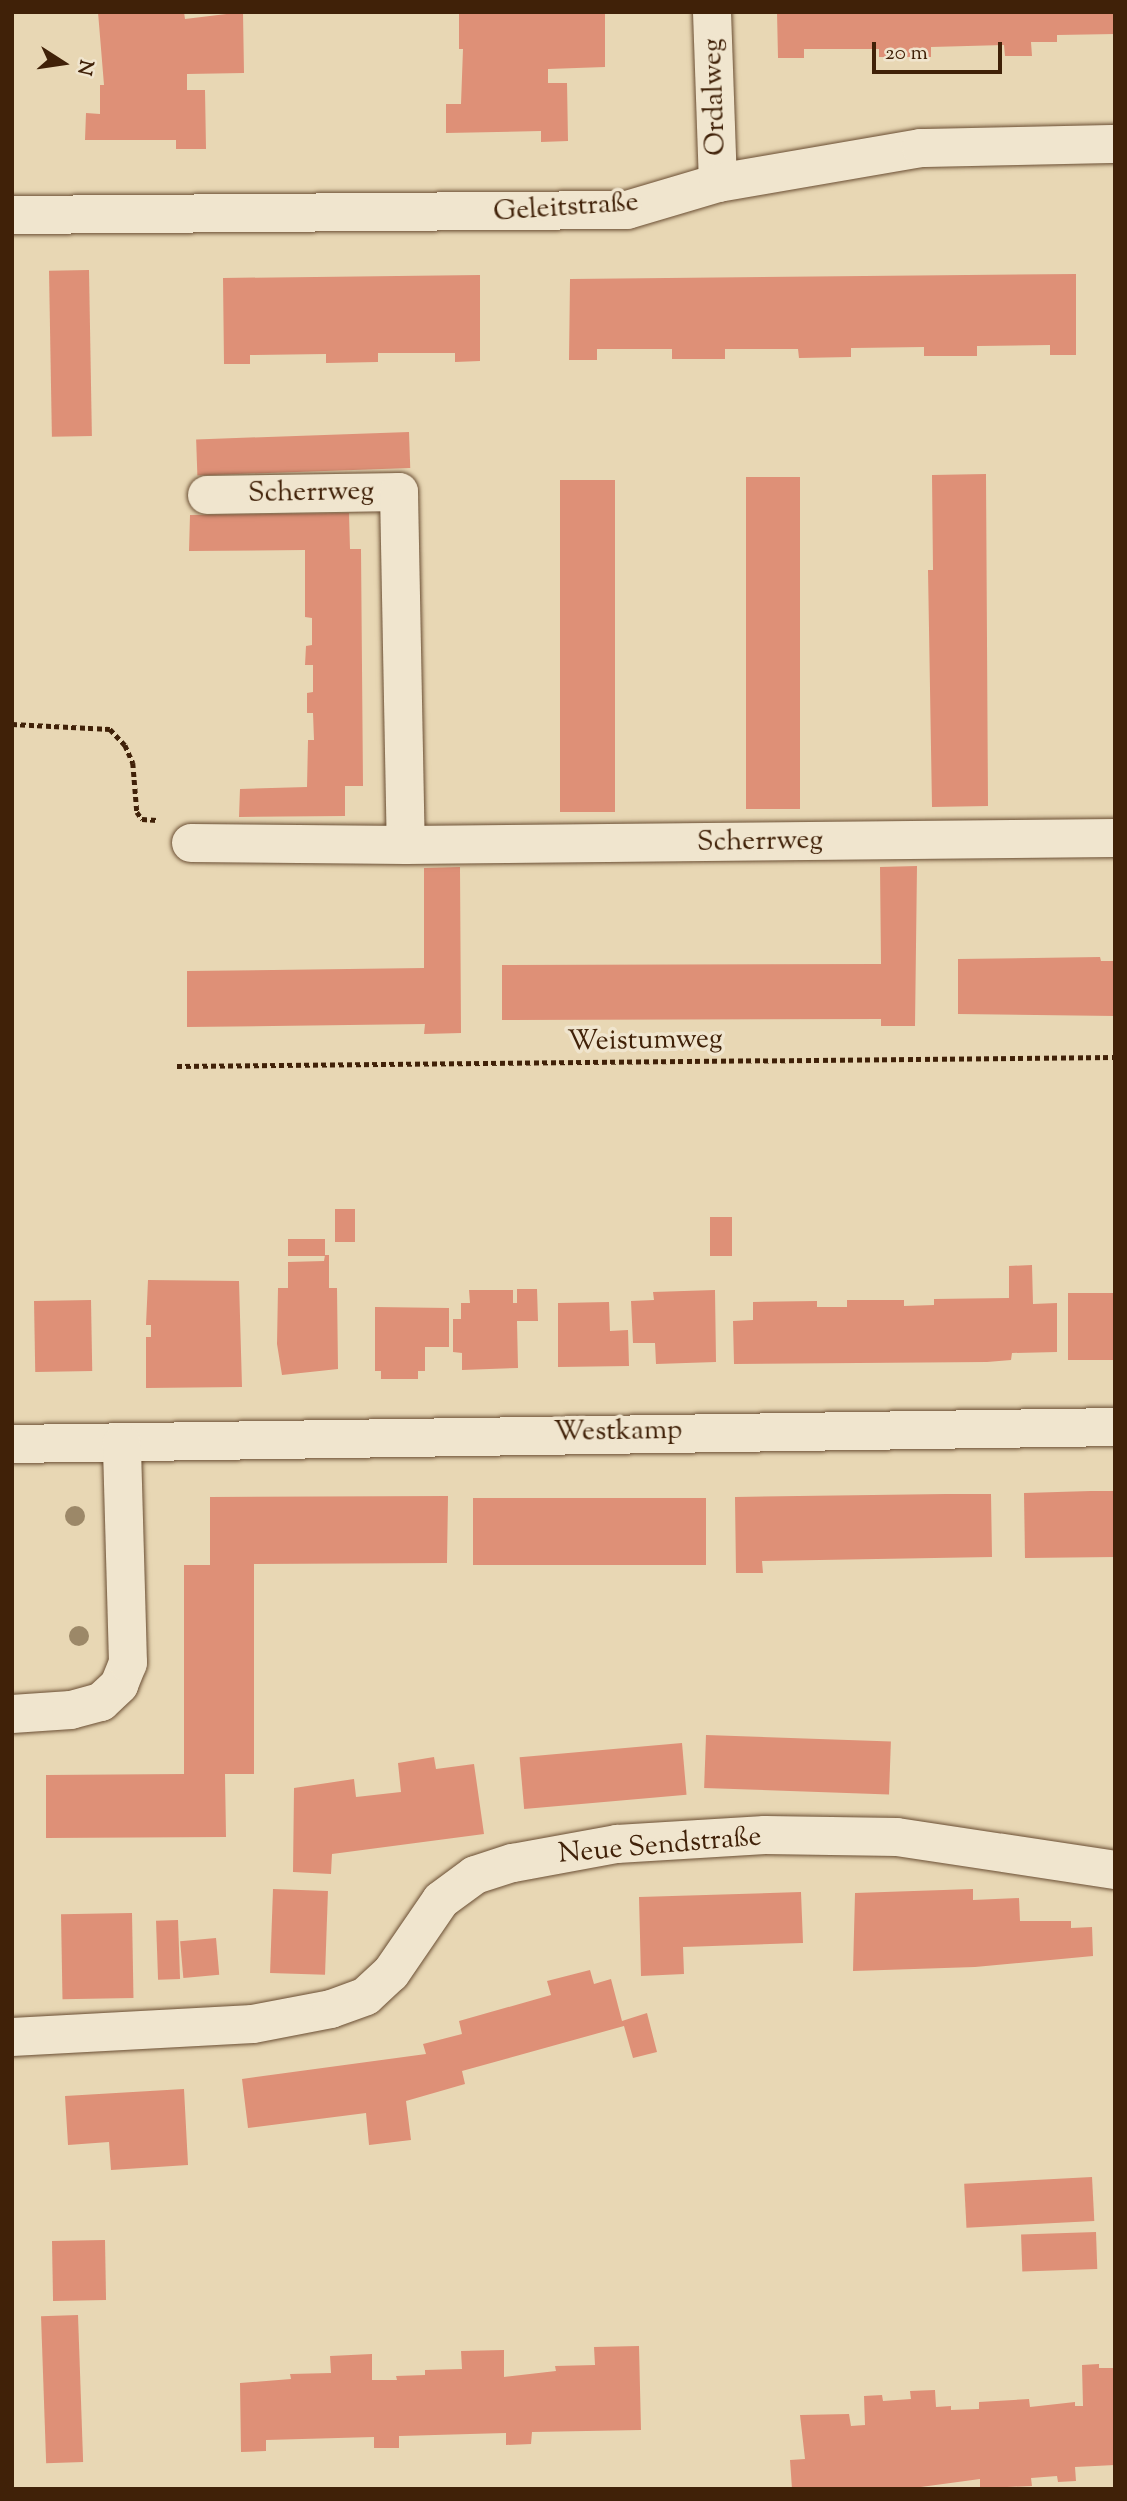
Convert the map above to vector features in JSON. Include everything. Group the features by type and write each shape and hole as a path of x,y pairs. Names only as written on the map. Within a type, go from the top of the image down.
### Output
{"street":[{"name":"Ordalweg","path":"712,12 718,183"},
{"name":"Geleitstraße","path":"12,215 627,210 718,183 921,148 1115,144"},
{"name":"Scherrweg","path":"207,495 399,492 406,845"},
{"name":"Scherrweg","path":"191,843 406,845 1115,838"},
{"name":"Westkamp","path":"12,1444 122,1444 757,1429 1115,1427"},
{"path":"12,1714 71,1710 101,1702 119,1685 128,1663 122,1444"},
{"name":"Neue Sendstraße","path":"12,2037 254,2025 331,2009 366,1996 390,1973 441,1900 475,1875 513,1863 617,1844 765,1835 884,1836 989,1848 1115,1870"}],"path":[{"path":"12,724 110,729 125,745 133,763 137,812 142,818 171,822 191,843"},
{"name":"Weistumweg","path":"177,1066 1115,1057"}],"building":[{"path":"98,12 184,12 185,19 243,12 244,73 187,74 187,90 205,90 206,149 176,149 176,140 85,140 86,113 100,114 100,85 104,85"},
{"path":"459,12 605,12 605,67 548,69 548,83 567,83 568,141 541,142 541,131 446,133 446,104 461,104 463,49 459,49"},
{"path":"777,12 1115,12 1115,34 1057,35 1057,42 1031,42 1032,56 1005,56 1004,45 931,47 931,57 879,57 879,49 804,49 804,58 778,58"},
{"path":"89,270 92,436 52,437 49,271"},
{"path":"1076,274 1076,355 1050,355 1050,345 977,346 977,356 924,356 924,347 851,348 851,357 799,358 798,349 725,349 725,359 672,359 672,349 597,349 597,360 569,360 570,279"},
{"path":"480,275 480,361 455,362 455,353 378,353 378,362 326,363 326,354 250,355 250,364 224,364 223,278"},
{"path":"409,432 410,468 197,475 196,439"},
{"path":"986,474 988,806 932,807 928,570 933,570 932,475"},
{"path":"746,477 800,477 800,809 746,809"},
{"path":"560,480 615,480 615,812 560,812"},
{"path":"349,513 350,549 361,549 363,786 345,786 345,816 239,817 240,789 307,787 308,740 314,740 313,713 307,713 307,693 313,692 313,665 305,665 306,646 312,645 312,618 305,617 305,550 189,551 190,515"},
{"path":"917,866 915,1026 881,1026 881,1019 502,1020 502,965 881,964 880,867"},
{"path":"460,867 461,1033 424,1034 425,1024 187,1027 187,971 424,968 424,868"},
{"path":"1100,957 1101,961 1115,961 1115,1016 958,1014 958,959"},
{"path":"335,1209 355,1209 355,1242 335,1242"},
{"path":"710,1217 732,1217 732,1256 710,1256"},
{"path":"288,1239 325,1239 325,1256 288,1256"},
{"path":"325,1255 329,1255 329,1288 337,1288 338,1369 282,1375 277,1344 278,1288 288,1288 288,1262 324,1261"},
{"path":"1032,1265 1033,1304 1057,1303 1057,1352 1012,1353 1011,1360 987,1362 734,1364 733,1321 753,1320 753,1302 817,1301 817,1307 847,1307 847,1300 904,1300 904,1306 934,1305 934,1299 1009,1298 1009,1266"},
{"path":"148,1280 239,1281 242,1387 146,1388 146,1337 151,1337 151,1325 146,1325"},
{"path":"517,1289 537,1289 538,1321 517,1321 518,1368 462,1370 462,1353 453,1352 453,1319 461,1319 461,1303 470,1303 469,1290 513,1290 513,1303 517,1303"},
{"path":"715,1290 716,1362 656,1364 655,1343 633,1343 631,1301 654,1300 653,1292"},
{"path":"1068,1293 1115,1293 1115,1360 1068,1360"},
{"path":"91,1300 92,1371 35,1372 34,1301"},
{"path":"609,1302 610,1331 628,1330 629,1366 558,1367 558,1303"},
{"path":"375,1307 449,1308 449,1347 425,1347 425,1371 418,1371 418,1379 381,1379 381,1371 375,1371"},
{"path":"1115,1491 1115,1557 1025,1558 1024,1493"},
{"path":"991,1494 992,1557 762,1561 763,1573 736,1573 735,1497"},
{"path":"448,1496 447,1563 254,1564 254,1774 225,1774 226,1837 46,1838 46,1775 184,1774 184,1565 210,1565 210,1497"},
{"path":"473,1498 706,1498 706,1565 473,1565"},
{"path":"706,1735 891,1741 889,1794 704,1788"},
{"path":"682,1743 687,1795 524,1809 520,1757"},
{"path":"434,1757 436,1769 474,1764 484,1834 332,1854 331,1874 293,1872 294,1788 354,1779 356,1797 401,1792 398,1763"},
{"path":"273,1889 328,1891 325,1975 270,1973"},
{"path":"973,1889 973,1900 1019,1898 1020,1921 1071,1921 1071,1928 1092,1927 1093,1956 975,1967 853,1971 855,1893"},
{"path":"801,1892 803,1943 683,1947 684,1974 641,1976 639,1897"},
{"path":"132,1913 133,1998 62,1999 61,1914"},
{"path":"178,1920 180,1979 158,1980 156,1921"},
{"path":"216,1938 219,1975 183,1978 180,1941"},
{"path":"590,1970 594,1984 611,1979 622,2021 647,2013 657,2052 633,2058 624,2026 462,2071 465,2084 406,2101 411,2140 369,2145 366,2113 248,2128 242,2079 426,2054 423,2044 462,2034 459,2021 551,1995 547,1981"},
{"path":"184,2089 188,2165 111,2170 109,2142 68,2145 65,2096"},
{"path":"1092,2177 1094,2221 966,2228 964,2184"},
{"path":"1096,2232 1097,2269 1022,2272 1021,2235"},
{"path":"105,2240 106,2300 53,2301 52,2241"},
{"path":"78,2315 83,2462 46,2463 41,2316"},
{"path":"639,2346 641,2430 532,2432 531,2444 506,2445 506,2433 399,2436 399,2448 374,2448 374,2437 266,2440 266,2451 241,2452 240,2383 291,2379 290,2374 331,2373 330,2356 372,2354 372,2380 397,2380 396,2376 425,2375 425,2370 462,2369 461,2351 504,2350 504,2377 556,2371 555,2366 595,2365 594,2347"},
{"path":"1099,2364 1099,2368 1115,2368 1115,2465 1075,2467 1076,2481 1058,2482 1057,2476 1031,2478 1032,2486 980,2488 980,2479 906,2489 792,2489 790,2460 805,2459 800,2415 849,2414 851,2426 865,2425 864,2396 882,2395 883,2401 911,2399 910,2391 935,2390 936,2407 951,2406 951,2410 979,2409 979,2402 1029,2399 1030,2407 1075,2402 1075,2406 1083,2406 1082,2365"}]}
